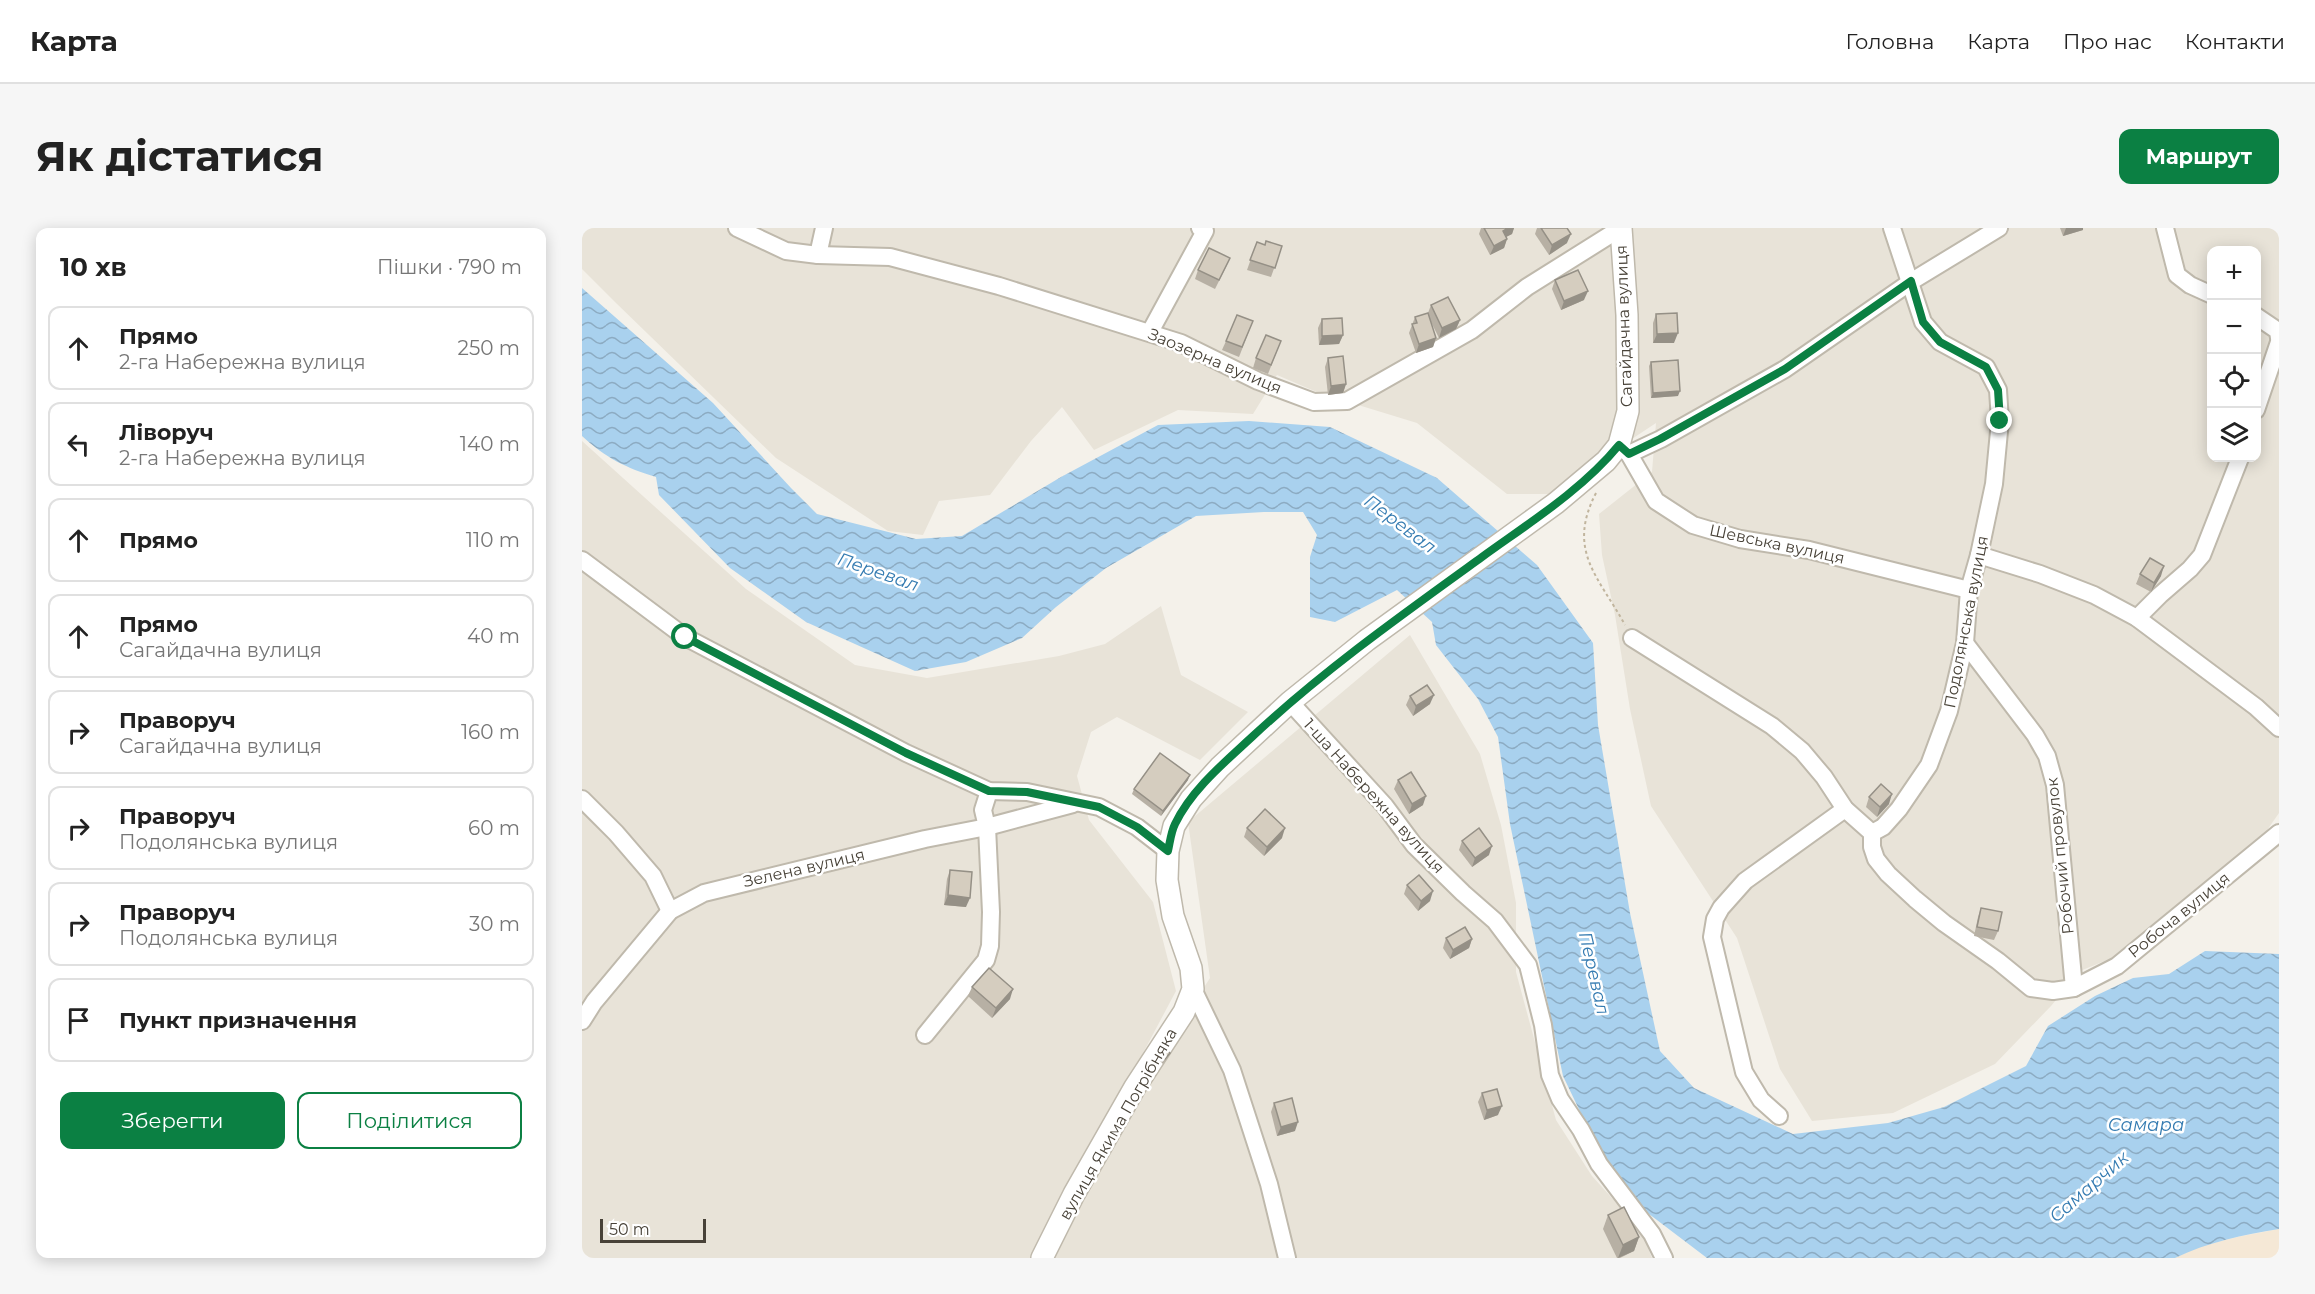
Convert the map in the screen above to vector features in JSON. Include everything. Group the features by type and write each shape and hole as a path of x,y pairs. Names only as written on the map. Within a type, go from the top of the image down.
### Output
{"street":[{"name":"Заозерна вулиця","path":"737,228 786,251 818,255 890,257 999,286 1181,343 1258,381 1314,402 1347,400 1472,330 1527,287 1621,228"},
{"path":"818,255 824,228"},
{"path":"1150,332 1205,231 1200,228"},
{"name":"Сагайдачна вулиця","path":"1621,228 1628,315 1628,411 1624,449"},
{"name":"Подолянська вулиця","path":"1872,834 1883,827 1899,809 1929,765 1948,711 1965,643 1969,591 1994,484 2000,421 1998,390 1986,367 1940,342 1923,322 1892,228"},
{"name":"Сагайдачна вулиця","path":"1193,989 1191,968 1173,916 1167,880 1168,851 1174,826 1191,799 1220,767 1290,702 1367,640 1556,503 1606,461 1624,449 1660,439 1785,369 1911,281 1999,228"},
{"path":"2165,228 2177,275 2190,285 2207,293"},
{"path":"2261,319 2278,331 2279,338"},
{"path":"2257,408 2279,342"},
{"name":"Шевська вулиця","path":"1624,449 1656,501 1693,525 1740,539 1809,550 1969,591"},
{"path":"2137,618 2202,555 2238,462"},
{"path":"1979,555 2040,574 2094,595 2137,618 2256,707 2279,728"},
{"path":"582,560 685,637 906,753 989,791 1027,792 1099,807 1137,827 1168,851"},
{"path":"1632,638 1772,726 1802,751 1824,777 1845,809 1872,834 1872,847 1876,859 1888,874 1944,923 1998,961 2031,988 2053,991 2074,988"},
{"name":"Робочий провулок","path":"1965,643 2016,708 2047,756 2055,785 2074,988"},
{"name":"1-ша Набережна вулиця","path":"1290,702 1385,806 1414,845 1495,921 1528,965 1543,1025 1550,1075 1560,1099 1581,1130 1599,1164 1652,1234 1664,1258"},
{"path":"925,1035 986,960 990,946 991,912 987,827 983,810 989,791"},
{"path":"582,799 616,833 653,876 670,911"},
{"name":"Зелена вулиця","path":"582,1021 594,1002 670,911 704,893 925,839 987,827 1080,802"},
{"path":"1779,1116 1761,1100 1744,1072 1712,937 1715,919 1721,908 1745,881 1845,809"},
{"name":"Робоча вулиця","path":"2074,988 2117,966 2279,833"},
{"path":"1193,989 1232,1070 1269,1184 1287,1258"},
{"name":"вулиця Якима Погрібняка","path":"1042,1258 1074,1194 1134,1088 1184,1012 1193,989"}],"path":[{"path":"1595,494 1585,522 1585,548 1598,584 1611,600 1632,638"}],"shaded area":[{"path":"582,228 2279,228 2279,813 2265,833 2117,956 2080,971 2051,1006 1995,1064 1893,1113 1812,1121 1780,1069 1737,938 1651,806 1630,709 1615,615 1602,555 1599,514 1652,472 1656,423 1549,494 1507,494 1417,423 1319,393 1277,375 1253,414 1178,410 1094,450 1062,407 1031,441 990,495 939,501 923,535 888,531 776,458 582,269"},
{"path":"582,441 746,589 855,665 927,678 1059,656 1105,644 1161,606 1181,675 1248,712 1200,760 1117,717 1091,732 1077,776 1089,820 1153,902 1176,991 1034,1258 582,1258"},
{"path":"1410,635 1480,754 1501,825 1516,903 1516,972 1556,1120 1592,1176 1641,1230 1652,1258 1052,1258 1144,1081 1210,978 1188,822"},
{"path":"2279,1229 2279,1258 2175,1258 2197,1247"}],"water":[{"name":"Самара","path":"582,288 713,403 817,514 916,539 962,536 1061,477 1158,425 1249,421 1330,427 1437,478 1537,565 1593,643 1598,725 1630,913 1660,1051 1694,1088 1793,1134 1888,1123 1944,1107 2026,1066 2048,1026 2095,996 2133,978 2169,974 2205,951 2279,954 2279,1229 2226,1240 2175,1258 1707,1258 1649,1214 1610,1174 1563,1076 1510,824 1498,737 1478,699 1436,645 1432,622 1397,590 1335,622 1310,617 1310,557 1317,535 1303,512 1196,516 1106,568 1056,607 1022,638 966,662 915,671 806,622 730,568 659,495 656,477 617,461 582,436"}],"building":[{"path":"1484,228 1508,228 1503,231 1507,239 1494,246"},
{"path":"1541,228 1567,228 1571,234 1552,245"},
{"path":"1266,241 1282,246 1275,268 1250,260 1257,242 1265,245"},
{"path":"1209,248 1230,258 1219,280 1198,270"},
{"path":"1578,270 1588,291 1564,301 1555,280"},
{"path":"1448,297 1460,320 1442,328 1431,305"},
{"path":"1428,313 1436,338 1419,344 1412,324 1417,323 1415,317"},
{"path":"1677,313 1678,333 1657,334 1656,314"},
{"path":"1237,315 1253,321 1242,347 1226,341"},
{"path":"1342,318 1343,335 1322,336 1322,319"},
{"path":"1266,335 1281,341 1271,365 1256,358"},
{"path":"1343,356 1346,384 1331,386 1328,358"},
{"path":"1678,360 1680,391 1653,393 1651,362"},
{"path":"2150,558 2164,566 2154,583 2140,574"},
{"path":"1427,685 1434,695 1416,706 1410,696"},
{"path":"1160,753 1190,775 1163,811 1134,789"},
{"path":"1411,772 1426,796 1412,804 1398,780"},
{"path":"1881,784 1892,794 1880,807 1869,797"},
{"path":"1265,809 1285,828 1267,847 1247,828"},
{"path":"1479,828 1492,846 1475,858 1462,841"},
{"path":"950,870 972,872 970,898 948,895"},
{"path":"1419,875 1433,891 1421,901 1407,885"},
{"path":"1981,908 2002,912 1998,931 1977,927"},
{"path":"1465,927 1472,939 1453,950 1446,938"},
{"path":"989,968 1013,989 996,1008 972,987"},
{"path":"1163,1047 1170,1053 1165,1059 1158,1054"},
{"path":"1497,1089 1502,1106 1487,1110 1482,1093"},
{"path":"1292,1098 1298,1122 1281,1127 1274,1103"},
{"path":"1624,1207 1639,1237 1623,1245 1608,1215"}],"route":[{"path":"685,637 906,753 989,791 1027,792 1099,807 1137,827 1168,851 1174,826 1191,799 1220,767 1290,702 1367,640 1556,503 1606,461 1619,445 1629,454 1785,369 1911,281 1923,322 1940,342 1966,354 1986,367 1998,390 2000,421"}],"water label":[{"name":"Перевал","path":"1400,524"},
{"name":"Перевал","path":"878,572"},
{"name":"Перевал","path":"1594,973"},
{"name":"Самарчик","path":"2089,1187"}]}
